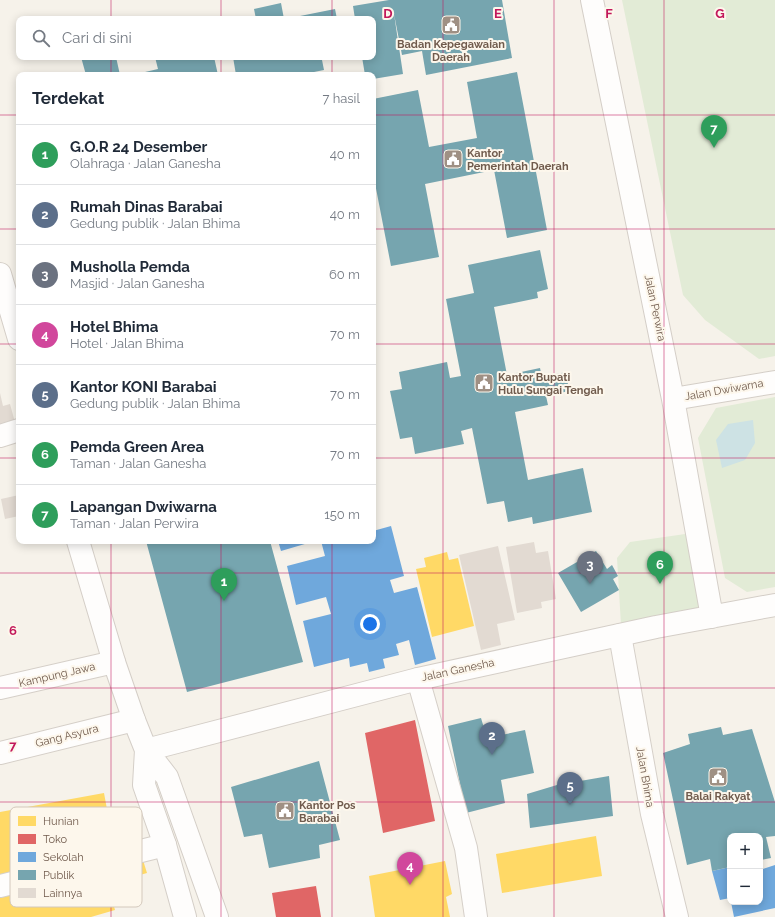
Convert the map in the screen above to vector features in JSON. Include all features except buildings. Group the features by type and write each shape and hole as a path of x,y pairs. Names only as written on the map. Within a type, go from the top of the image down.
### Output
{"street":[{"name":"Jalan Perwira","path":"592,0 673,399 712,617"},
{"path":"0,274 16,329"},
{"name":"Jalan Dwiwarna","path":"673,399 775,382"},
{"path":"0,436 16,431"},
{"path":"79,544 114,662 134,720 146,750 167,778 217,917"},
{"name":"Jalan Ganesha","path":"146,750 418,679 656,627 775,604"},
{"name":"Jalan Bhima","path":"620,635 652,814 677,917"},
{"name":"Kampung Jawa","path":"0,688 114,662"},
{"path":"418,679 466,848 476,917"},
{"name":"Gang Asyura","path":"0,753 134,720"},
{"path":"146,750 144,785 165,845 185,917"},
{"path":"142,851 165,845"},
{"path":"0,886 10,884"}],"green space":[{"path":"622,0 775,0 775,356 759,359 705,320 683,295"},
{"path":"775,397 775,587 747,592 725,578 698,438 716,408"},
{"path":"692,533 706,610 621,625 617,558 630,542"}],"shaded area":[{"path":"753,420 755,443 745,460 722,468 716,440 728,424"}],"place":[{"name":"Badan Kepegawaian Daerah","path":"451,25"},
{"name":"Lapangan Dwiwarna","path":"714,148"},
{"name":"Kantor Pemerintah Daerah","path":"453,159"},
{"name":"Kantor Bupati Hulu Sungai Tengah","path":"484,383"},
{"name":"Musholla Pemda","path":"590,584"},
{"name":"Pemda Green Area","path":"660,584"},
{"name":"G.O.R 24 Desember","path":"224,601"},
{"name":"Rumah Dinas Barabai","path":"492,755"},
{"name":"Balai Rakyat","path":"718,777"},
{"name":"Kantor KONI Barabai","path":"570,805"},
{"name":"Kantor Pos Barabai","path":"285,811"},
{"name":"Hotel Bhima","path":"410,885"}]}
